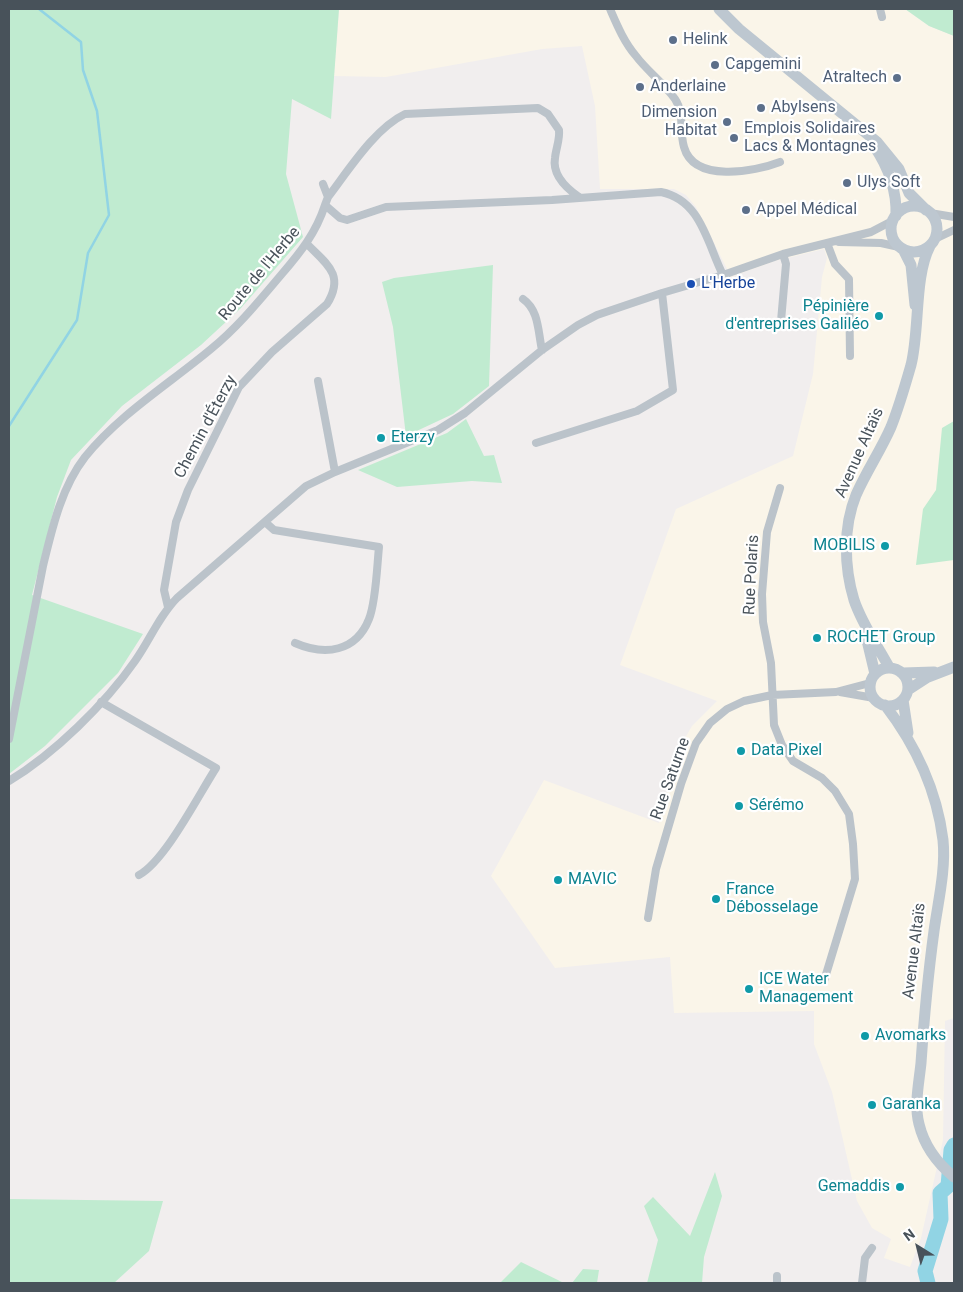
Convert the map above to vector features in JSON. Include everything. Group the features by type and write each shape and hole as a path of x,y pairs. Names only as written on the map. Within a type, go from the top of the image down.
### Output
{"street":[{"path":"610,9 622,35 635,56 675,99 681,112 684,148 693,162 706,168 726,172 764,168 780,162"},
{"path":"719,9 891,157 909,193 928,212 937,225 933,242"},
{"path":"880,9 882,17"},
{"name":"Route de l'Herbe","path":"9,739 43,566 50,538 70,480 85,457 118,422 213,348 244,318 306,244 320,222 326,201 370,144 399,117 405,114 538,108 548,114 559,130 554,165 566,187"},
{"path":"864,133 882,157 894,187 897,197 892,234 901,248"},
{"path":"323,184 326,201 340,218 347,220 386,207 552,200 661,192 678,197 694,212 723,275"},
{"path":"552,200 566,187 579,197"},
{"path":"9,782 52,748 100,702 135,662 168,607 306,486 335,472 438,430 465,413 542,350 578,325 597,315 783,254 871,232 910,207 954,216"},
{"path":"831,242 881,243 917,252 954,230"},
{"path":"831,242 835,264 849,279 850,356"},
{"name":"Avenue Altaïs","path":"873,679 864,625 849,580 847,561 850,519 856,496 882,446 899,404 914,352 924,264 933,242"},
{"name":"Chemin d'Éterzy","path":"168,607 164,590 176,522 188,490 239,387 272,352 327,304 333,294 335,284 331,268 306,244"},
{"name":"Avenue Altaïs","path":"901,248 912,265 918,324"},
{"path":"781,321 786,264 783,254"},
{"path":"536,443 637,411 673,390 662,293"},
{"path":"523,299 531,305 535,312 542,350"},
{"path":"318,382 335,472"},
{"name":"Rue Polaris","path":"780,488 767,532 762,578 763,622 771,664 774,725 782,745 793,761 822,778 835,791 849,814 855,879 824,981"},
{"path":"264,522 274,530 379,547 370,618 359,637 346,646 330,651 306,648 296,643"},
{"name":"Avenue Altaïs","path":"864,625 889,667"},
{"path":"889,667 903,673 949,670 919,682 892,706 885,705 874,698 873,679 889,667"},
{"path":"903,673 907,679 906,695"},
{"name":"Rue Saturne","path":"836,692 873,679"},
{"name":"Rue Saturne","path":"648,918 656,869 681,784 696,743 710,723 727,709 744,701 772,695 836,692 874,698"},
{"name":"Avenue Altaïs","path":"906,695 909,738"},
{"path":"100,702 216,768 166,847 150,868 138,876"},
{"name":"Avenue Altaïs","path":"885,705 909,738 933,795 943,841 942,866 926,986 917,1110 922,1134 943,1168 954,1177"},
{"path":"862,1283 865,1258 872,1248"}],"shaded area":[{"path":"339,9 905,9 929,26 954,36 954,421 942,428 954,437 954,1018 945,1021 943,1140 921,1238 910,1267 884,1258 891,1239 872,1228 857,1201 832,1092 814,1044 814,1011 674,1013 670,957 555,968 491,876 544,780 659,823 678,750 692,726 717,701 620,665 676,509 793,456 813,374 822,277 827,258 824,249 775,261 731,277 696,207 686,195 674,189 600,189 595,106 582,46 542,49 386,77 334,76"}],"green space":[{"path":"9,9 339,9 331,119 292,99 286,174 303,237 241,308 201,345 122,406 71,460 57,497 32,595 143,634 118,673 45,746 9,774"},
{"path":"905,9 954,9 954,36 929,26"},
{"path":"493,265 489,386 453,414 406,436 393,327 382,282 394,278"},
{"path":"466,419 484,456 494,455 502,483 472,481 397,487 358,470 447,433"},
{"path":"954,421 954,560 916,565 923,509 936,490 942,428"},
{"path":"715,1172 722,1196 704,1257 702,1283 647,1283 658,1240 644,1206 653,1197 690,1236"},
{"path":"9,1199 163,1201 149,1251 114,1283 9,1283"},
{"path":"521,1262 564,1283 500,1283"},
{"path":"583,1269 599,1270 597,1283 572,1283"}],"waterway":[{"path":"9,426 77,320 88,253 109,215 97,111 83,70 81,42 39,9"},
{"path":"928,1283 925,1271 941,1219 940,1193 948,1186 951,1150 954,1145"}],"place":[{"name":"Helink","path":"673,40"},
{"name":"Capgemini","path":"715,65"},
{"name":"Atraltech","path":"897,78"},
{"name":"Anderlaine","path":"640,87"},
{"name":"Abylsens","path":"761,108"},
{"name":"Dimension Habitat","path":"727,122"},
{"name":"Emplois Solidaires Lacs & Montagnes","path":"734,138"},
{"name":"Ulys Soft","path":"847,183"},
{"name":"Appel Médical","path":"746,210"},
{"name":"L'Herbe","path":"691,284"},
{"name":"Pépinière d'entreprises Galiléo","path":"879,316"},
{"name":"Eterzy","path":"381,438"},
{"name":"MOBILIS","path":"885,546"},
{"name":"ROCHET Group","path":"817,638"},
{"name":"Data Pixel","path":"741,751"},
{"name":"Sérémo","path":"739,806"},
{"name":"MAVIC","path":"558,880"},
{"name":"France Débosselage","path":"716,899"},
{"name":"ICE Water Management","path":"749,989"},
{"name":"Avomarks","path":"865,1036"},
{"name":"Garanka","path":"872,1105"},
{"name":"Gemaddis","path":"900,1187"}]}
